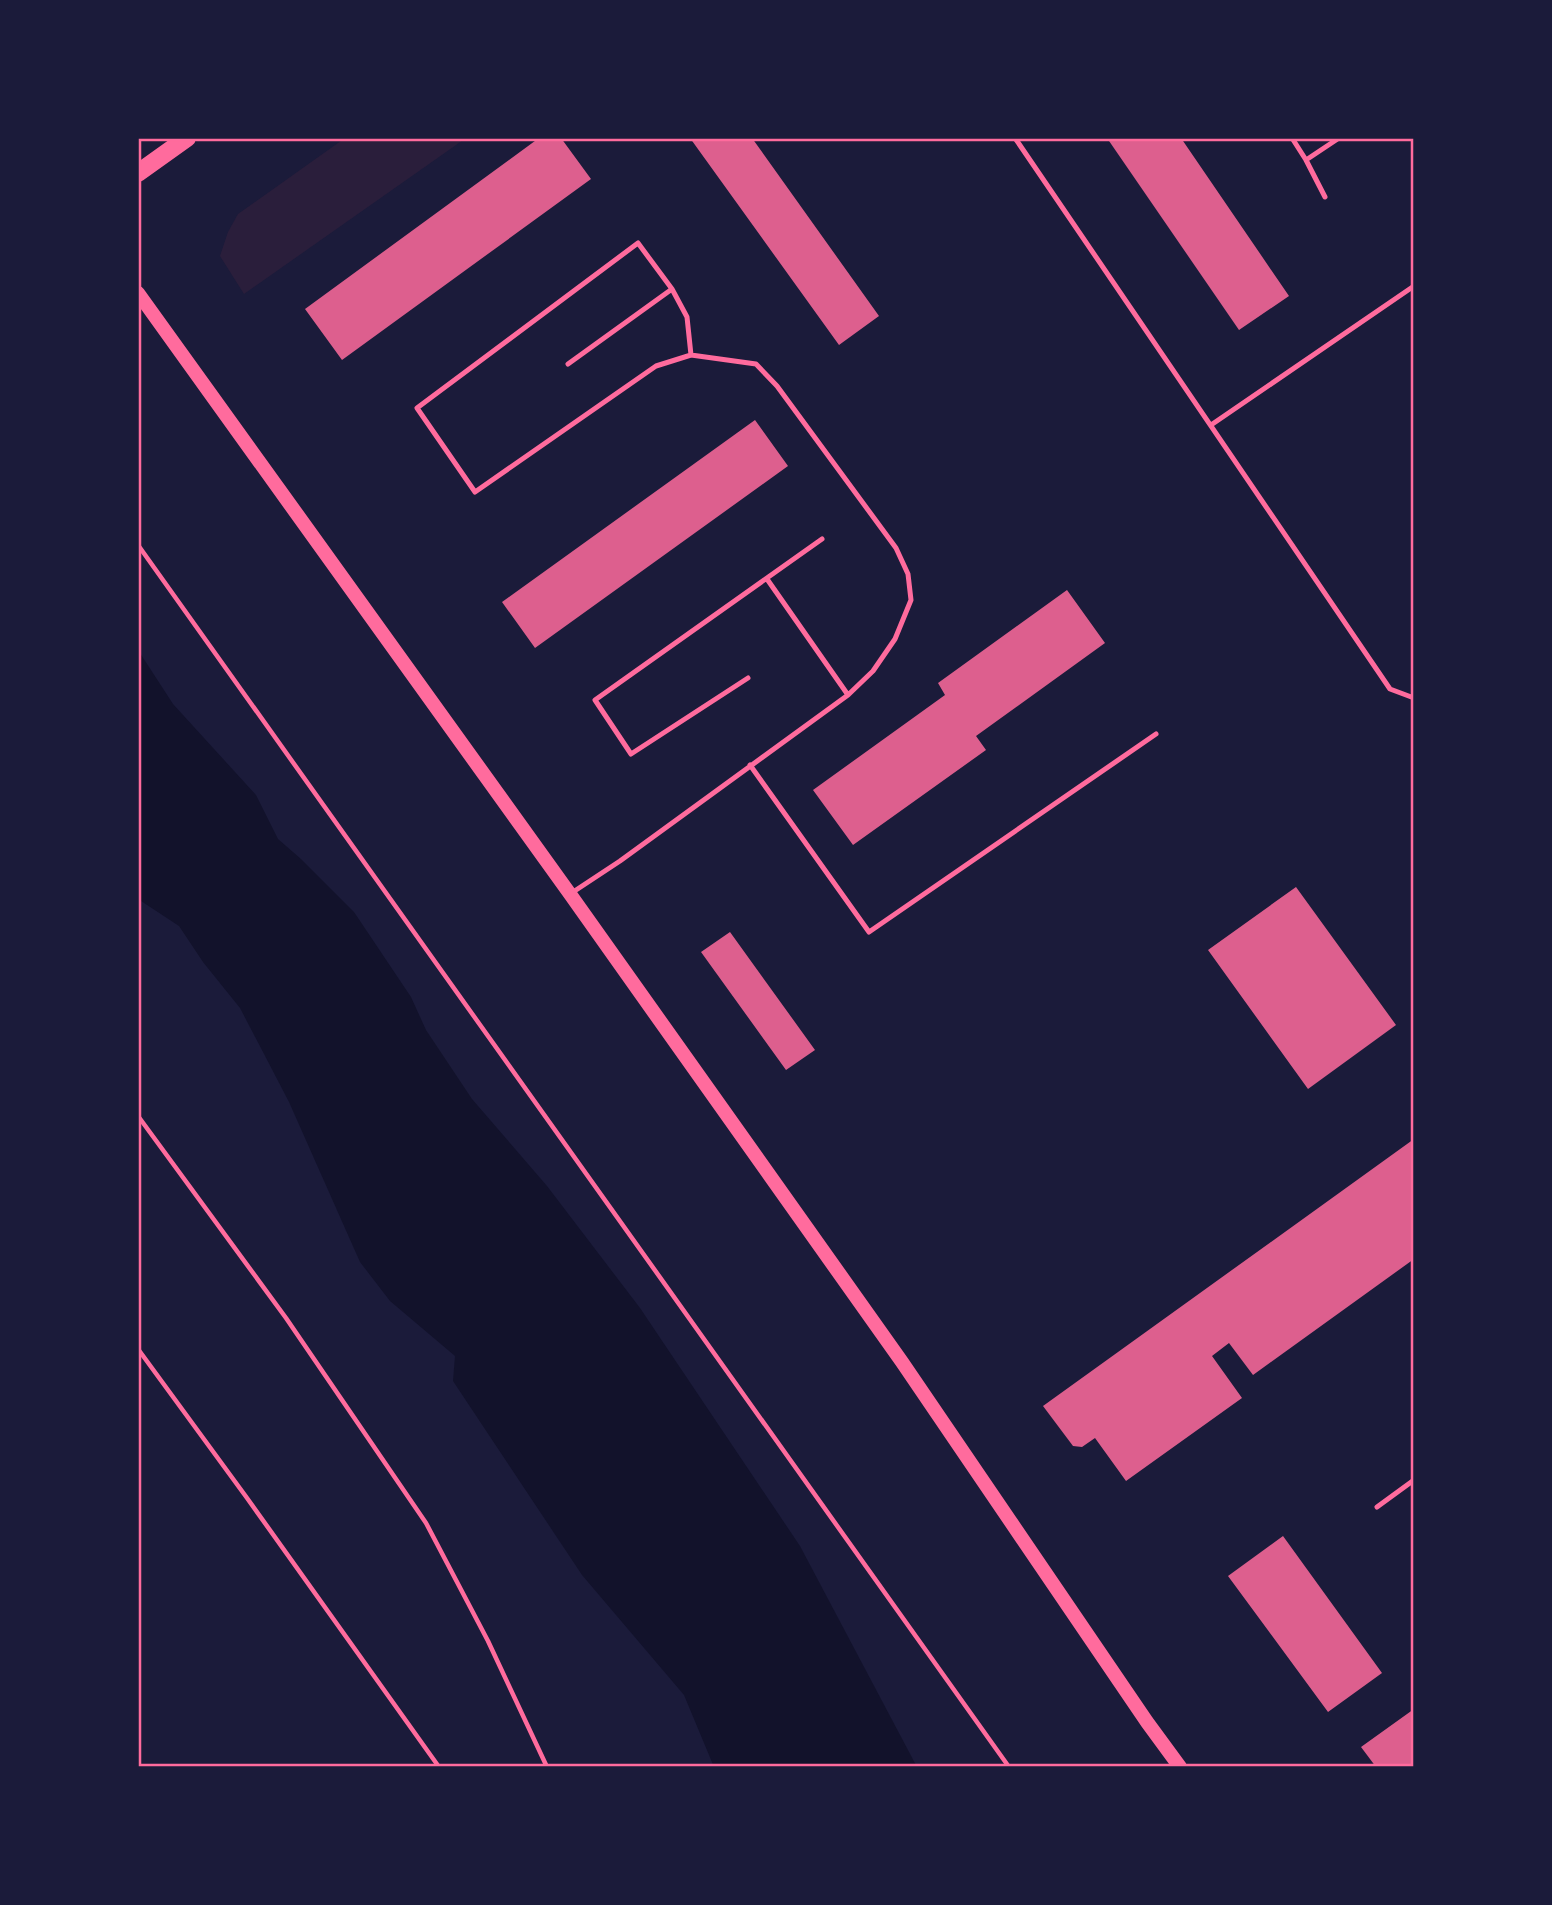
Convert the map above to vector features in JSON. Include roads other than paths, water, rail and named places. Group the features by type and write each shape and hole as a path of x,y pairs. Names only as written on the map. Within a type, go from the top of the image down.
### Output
{"main road":[{"path":"138,173 187,138"},
{"path":"138,293 902,1362 1180,1767"}],"lane":[{"path":"1015,138 1390,689 1414,698"},
{"path":"1292,138 1325,197"},
{"path":"1306,160 1339,138"},
{"path":"570,894 620,861 848,695 873,671 895,639 911,600 908,574 896,548 777,386 756,364 691,355 656,366 475,492 417,408 638,243 672,289 687,317 691,355"},
{"path":"1211,425 1414,286"},
{"path":"568,364 672,289"},
{"path":"748,678 631,754 595,700 822,539"},
{"path":"767,579 848,695"},
{"path":"750,765 869,932 1156,734"},
{"path":"1377,1507 1414,1480"}]}
